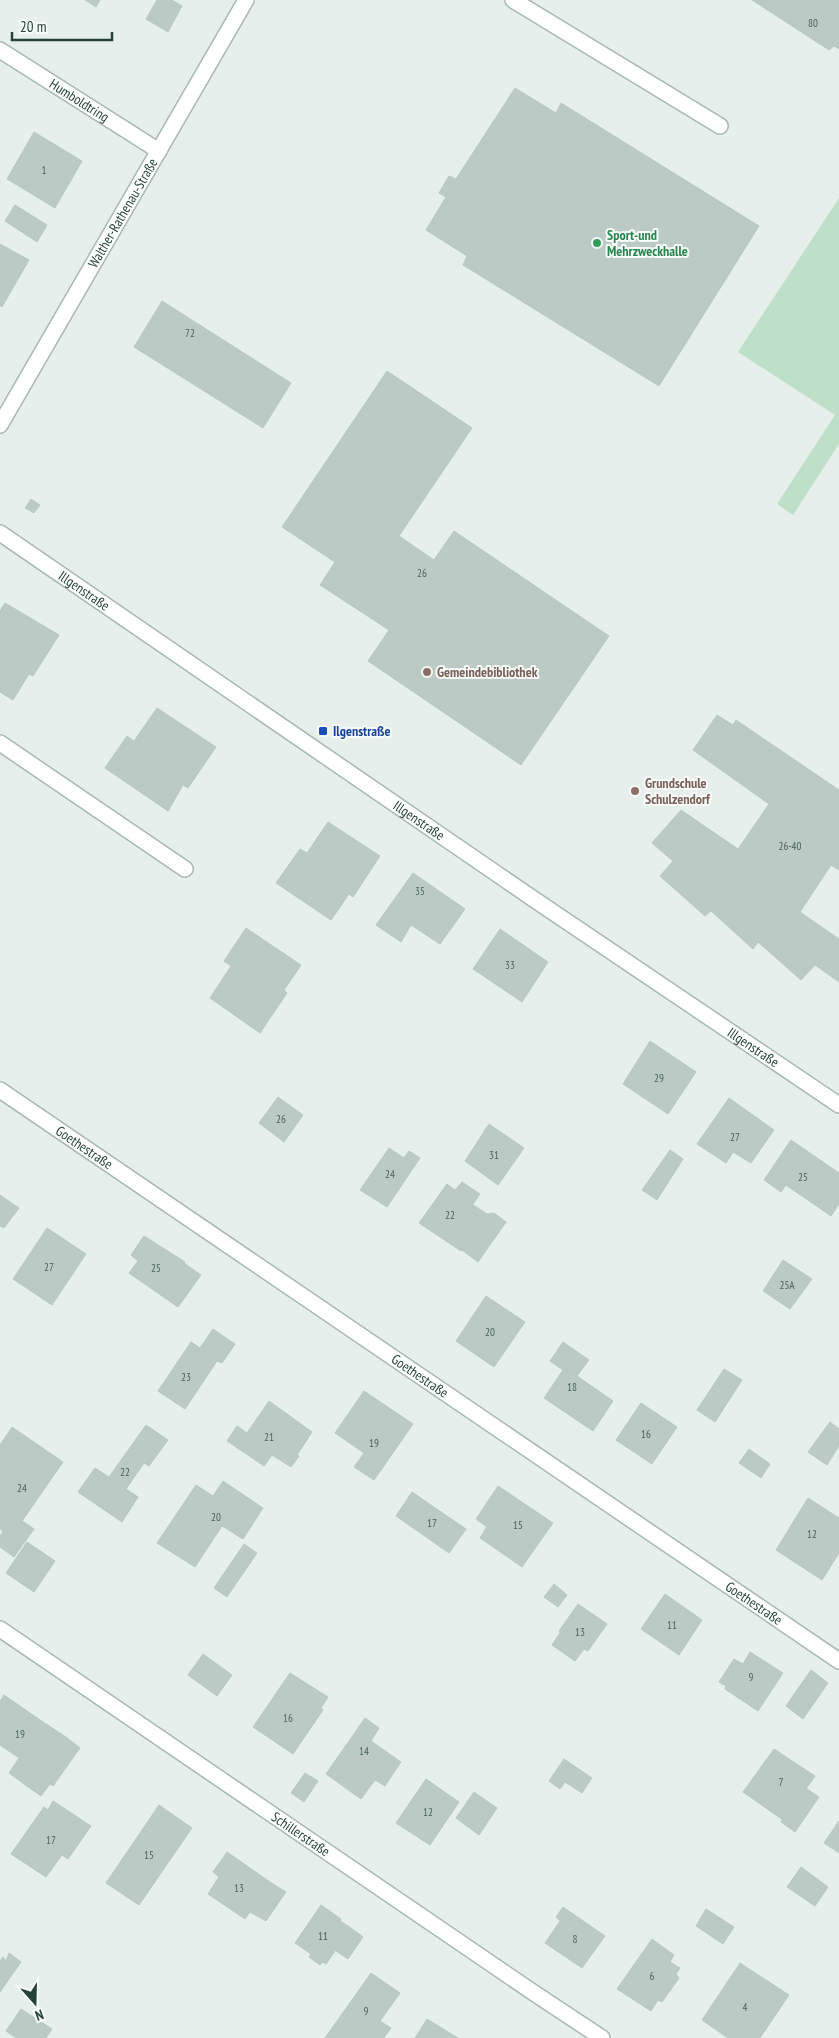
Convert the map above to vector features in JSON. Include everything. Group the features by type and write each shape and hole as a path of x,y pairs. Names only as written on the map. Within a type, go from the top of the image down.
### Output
{"street":[{"name":"Walther-Rathenau-Straße","path":"0,425 246,0"},
{"path":"513,0 720,126"},
{"name":"Humboldtring","path":"0,50 158,151"},
{"name":"Illgenstraße","path":"0,533 535,900 839,1105"},
{"path":"0,743 186,868"},
{"name":"Goethestraße","path":"0,1090 839,1661"},
{"name":"Schillerstraße","path":"0,1629 534,1994 602,2038"}],"green space":[{"path":"839,198 839,444 793,515 777,504 835,415 738,352"}],"building":[{"path":"85,0 100,0 96,7"},
{"path":"157,0 172,0 182,6 168,32 146,19"},
{"path":"752,0 839,0 839,49 834,46 829,50"},
{"name":"Sport-und Mehrzweckhalle","path":"515,88 556,113 561,103 759,226 659,386 463,265 467,256 426,230 446,197 439,193 449,176 456,179"},
{"path":"34,132 82,161 55,208 7,179"},
{"path":"15,205 47,225 37,242 5,221"},
{"path":"0,244 29,260 2,307 0,305"},
{"path":"162,301 291,383 263,428 134,347"},
{"path":"387,371 472,428 399,536 434,560 454,531 609,636 521,765 368,661 389,630 320,585 335,562 282,527"},
{"path":"31,499 40,505 34,513 25,508"},
{"path":"5,603 59,635 33,676 29,674 13,700 0,692 0,611"},
{"path":"157,708 216,747 188,788 183,785 168,811 105,768 127,736 134,741"},
{"path":"717,715 733,725 736,720 839,790 839,870 831,865 800,912 839,939 839,982 815,965 801,980 758,942 753,949 711,911 705,916 660,876 673,861 652,843 681,810 738,849 769,804 693,750"},
{"path":"328,822 380,856 353,897 349,894 331,920 276,883 300,849 307,853"},
{"path":"413,873 465,909 440,944 411,925 401,942 376,925"},
{"path":"246,928 301,965 284,990 287,993 260,1033 210,998 231,966 224,961"},
{"path":"500,929 548,962 522,1002 473,969"},
{"path":"650,1041 696,1072 668,1114 623,1084"},
{"path":"278,1097 303,1115 284,1142 259,1123"},
{"path":"729,1098 774,1130 751,1163 733,1152 726,1163 697,1144"},
{"path":"489,1124 524,1148 498,1185 465,1161"},
{"path":"791,1140 839,1173 839,1204 831,1216 786,1185 781,1192 764,1180"},
{"path":"389,1148 404,1158 409,1151 420,1158 387,1207 360,1190"},
{"path":"670,1150 683,1159 657,1200 642,1190"},
{"path":"462,1182 480,1194 469,1210 482,1220 461,1251 419,1223 447,1184 455,1190"},
{"path":"0,1195 19,1208 4,1228 0,1226"},
{"path":"473,1205 487,1214 494,1213 506,1222 478,1262 462,1250 482,1220 469,1210"},
{"path":"47,1228 86,1254 52,1305 13,1279"},
{"path":"144,1236 185,1262 162,1296 129,1273 138,1261 131,1255"},
{"path":"783,1260 812,1279 790,1309 763,1291"},
{"path":"184,1263 201,1275 178,1307 162,1296"},
{"path":"486,1296 525,1322 494,1367 456,1341"},
{"path":"213,1329 235,1344 222,1363 217,1361 185,1409 158,1391 191,1342 200,1348"},
{"path":"563,1342 589,1360 577,1376 613,1401 593,1431 544,1398 563,1370 550,1361"},
{"path":"724,1369 742,1380 715,1422 697,1410"},
{"path":"364,1391 413,1424 374,1480 354,1467 364,1453 335,1433"},
{"path":"269,1401 312,1432 291,1467 272,1455 264,1466 227,1441 237,1426 247,1433"},
{"path":"641,1403 677,1427 652,1464 616,1440"},
{"path":"830,1422 839,1429 839,1446 827,1465 808,1452"},
{"path":"146,1425 168,1440 149,1466 144,1463 126,1489 138,1497 122,1522 78,1492 95,1468 109,1477"},
{"path":"12,1427 63,1462 22,1521 14,1515 3,1531 0,1529 0,1445"},
{"path":"749,1449 770,1464 761,1478 739,1463"},
{"path":"223,1481 263,1508 243,1539 222,1526 195,1567 157,1543 196,1485 213,1496"},
{"path":"498,1486 553,1523 522,1567 480,1538 487,1527 476,1519"},
{"path":"412,1492 466,1529 449,1553 396,1516"},
{"path":"808,1498 839,1518 839,1553 822,1580 776,1550"},
{"path":"14,1515 34,1529 14,1557 0,1547 0,1536"},
{"path":"27,1542 55,1561 34,1592 6,1573"},
{"path":"244,1544 257,1553 227,1597 214,1588"},
{"path":"554,1584 567,1595 558,1607 544,1597"},
{"path":"665,1594 702,1620 679,1655 641,1629"},
{"path":"578,1604 607,1624 588,1651 584,1649 575,1661 552,1645 560,1633 559,1631"},
{"path":"750,1652 783,1673 758,1711 725,1689 726,1686 719,1682 734,1659 743,1664"},
{"path":"203,1654 232,1675 217,1696 188,1675"},
{"path":"811,1670 828,1683 803,1719 786,1706"},
{"path":"290,1673 328,1697 321,1708 323,1710 293,1754 253,1727"},
{"path":"4,1695 46,1724 22,1760 0,1745 0,1701"},
{"path":"365,1718 379,1728 371,1741 401,1762 385,1786 375,1780 361,1799 326,1774"},
{"path":"46,1724 66,1737 31,1789 9,1773 19,1758 22,1760"},
{"path":"66,1737 80,1748 53,1786 50,1784 41,1796 31,1789"},
{"path":"774,1749 815,1776 806,1789 804,1787 783,1820 743,1792"},
{"path":"564,1759 592,1778 582,1793 565,1782 560,1789 549,1781"},
{"path":"305,1773 318,1781 304,1802 291,1793"},
{"path":"426,1779 459,1802 430,1845 396,1823"},
{"path":"804,1787 819,1797 795,1832 781,1822"},
{"path":"474,1792 497,1808 479,1835 456,1818"},
{"path":"53,1801 91,1826 68,1859 62,1855 46,1877 11,1854 44,1807 48,1810"},
{"path":"159,1805 192,1828 139,1905 106,1883"},
{"path":"839,1821 839,1853 824,1843"},
{"path":"227,1852 270,1882 245,1919 208,1894 219,1877 213,1872"},
{"path":"801,1867 828,1887 815,1906 787,1887"},
{"path":"270,1882 286,1892 266,1921 250,1912"},
{"path":"321,1905 351,1928 326,1964 323,1962 320,1965 309,1957 311,1954 295,1943"},
{"path":"563,1907 605,1936 582,1968 545,1943 560,1921 556,1917"},
{"path":"706,1909 734,1927 723,1944 696,1926"},
{"path":"351,1928 363,1937 348,1959 336,1951"},
{"path":"652,1939 674,1955 670,1962 680,1968 676,1974 679,1978 662,2002 658,2000 651,2011 617,1989"},
{"path":"9,1953 21,1962 0,1992 0,1961 3,1957 6,1961"},
{"path":"740,1963 789,1995 760,2038 728,2038 702,2020"},
{"path":"371,1973 400,1993 380,2021 391,2028 384,2038 325,2038"},
{"path":"21,2009 52,2029 46,2038 16,2038 6,2031"},
{"path":"427,2019 458,2038 415,2038"}],"place":[{"name":"Sport-und Mehrzweckhalle","path":"597,243"},
{"name":"Gemeindebibliothek","path":"427,672"},
{"name":"Ilgenstraße","path":"323,731"},
{"name":"Grundschule Schulzendorf","path":"635,791"}]}
